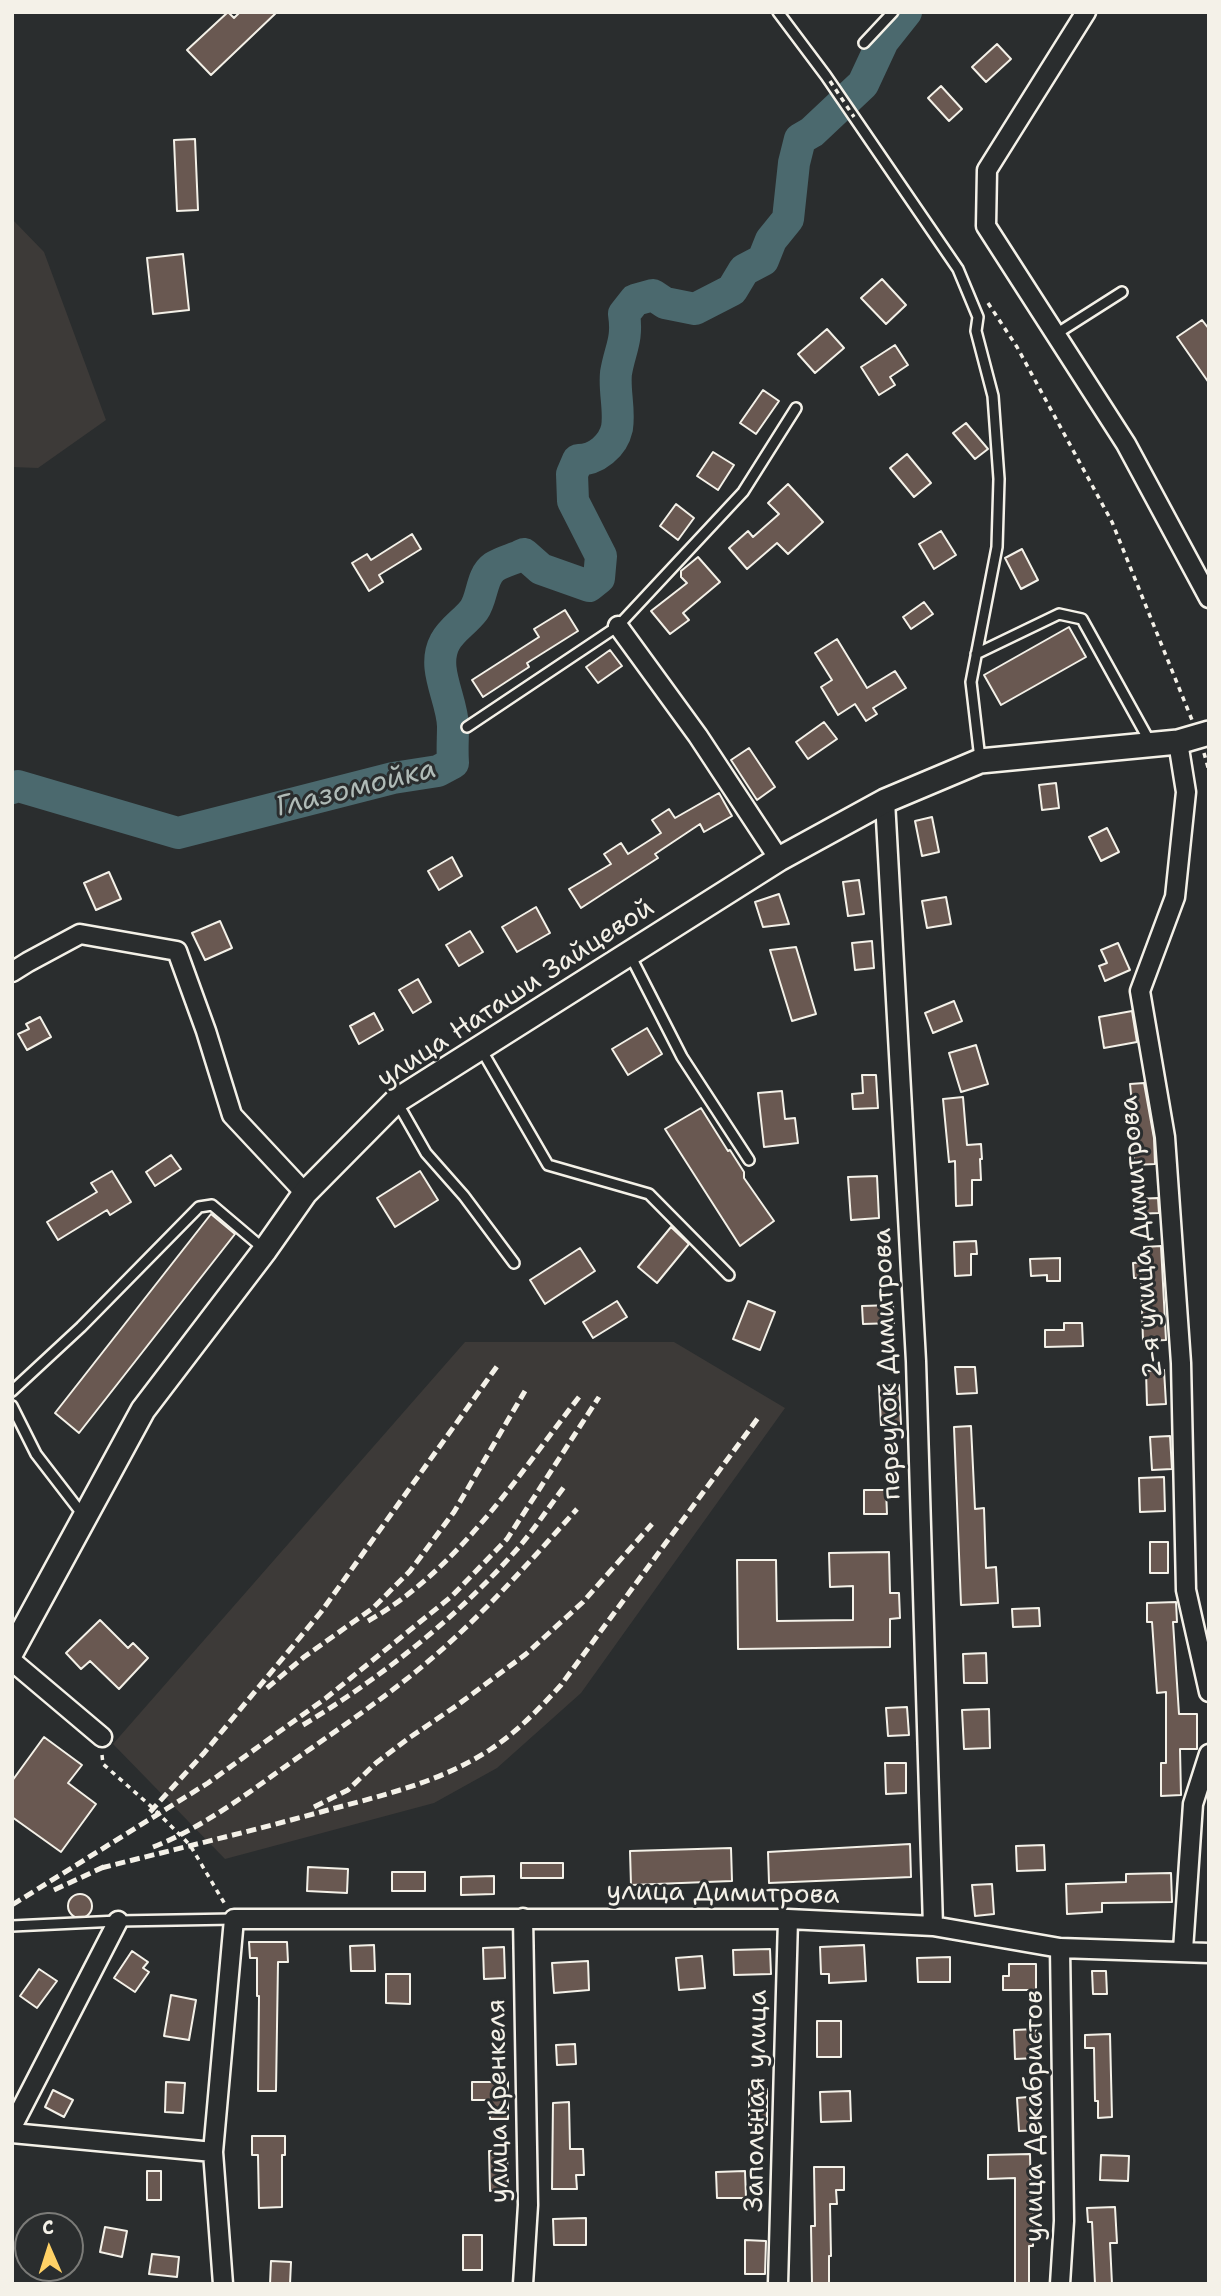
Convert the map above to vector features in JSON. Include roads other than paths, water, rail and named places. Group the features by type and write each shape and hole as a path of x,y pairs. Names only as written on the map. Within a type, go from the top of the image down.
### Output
{"street":[{"path":"1086,12 988,170 986,226 1126,444 1209,598"},
{"path":"618,626 698,736 779,859"},
{"name":"улица Наташи Зайцевой","path":"12,1651 143,1410 305,1193 396,1101 779,859 885,801 980,761 1152,745 1195,737"},
{"name":"2-я улица Димитрова","path":"1195,737 1186,792 1175,897 1140,991 1166,1138 1181,1363 1185,1590 1209,1692"},
{"name":"переулок Димитрова","path":"885,801 916,1361 933,1926"},
{"path":"12,972 80,934 177,951 232,1115 305,1193"},
{"path":"12,1661 102,1737"},
{"path":"1183,1951 1193,1804 1209,1754"},
{"name":"улица Кренкеля","path":"523,1918 528,2205 523,2284"},
{"path":"223,2284 213,2152 234,1919"},
{"name":"улица Димитрова","path":"234,1919 788,1919 933,1926 1060,1948 1209,1953"},
{"name":"Запольная улица","path":"778,2284 788,1919"},
{"path":"12,2127 118,1921"},
{"name":"улица Декабристов","path":"1060,1948 1064,2221 1060,2284"},
{"path":"12,2133 213,2152"}],"lane":[{"path":"778,12 826,76 958,269 978,317 976,331 993,396 999,479 997,547 971,682 980,761"},
{"path":"864,43 892,12"},
{"path":"1056,334 1122,292"},
{"path":"467,727 618,626 743,492 796,408"},
{"path":"976,654 1059,614 1083,619 1152,745"},
{"path":"630,953 682,1057 749,1160"},
{"path":"480,1047 548,1165 649,1194 729,1275"},
{"path":"396,1101 426,1153 464,1196 514,1263"},
{"path":"12,1391 81,1327 200,1207 212,1205 265,1250"},
{"path":"12,1406 36,1454 85,1517"},
{"path":"12,1926 234,1919"}],"waterway":[{"name":"Глазомойка","path":"12,788 18,786 178,833 393,778 438,771 453,763 452,715 441,673 441,652 448,637 474,610 490,571 524,554 541,569 589,586 599,578 601,556 573,501 572,474 578,460 591,458 603,451 615,435 618,421 616,373 624,338 624,314 635,300 653,295 665,303 695,309 732,290 744,270 763,260 771,240 788,219 794,163 800,139 812,132 863,84 883,41 906,12"}],"railway":[{"path":"150,1812 204,1753 321,1612 498,1365"},
{"path":"267,1688 304,1657 373,1608 410,1571 454,1512 525,1391"},
{"path":"368,1621 400,1600 458,1549 509,1490 579,1397"},
{"path":"12,1905 208,1783 326,1698 452,1596 507,1539 599,1397"},
{"path":"101,1868 391,1793 432,1779 491,1749 528,1719 561,1685 758,1418"},
{"path":"303,1725 390,1666 471,1598 519,1547 564,1487"},
{"path":"153,1847 190,1830 225,1809 413,1674 478,1616 577,1509"},
{"path":"314,1807 348,1790 376,1763 526,1654 583,1602 652,1524"},
{"path":"54,1890 108,1865"}]}
